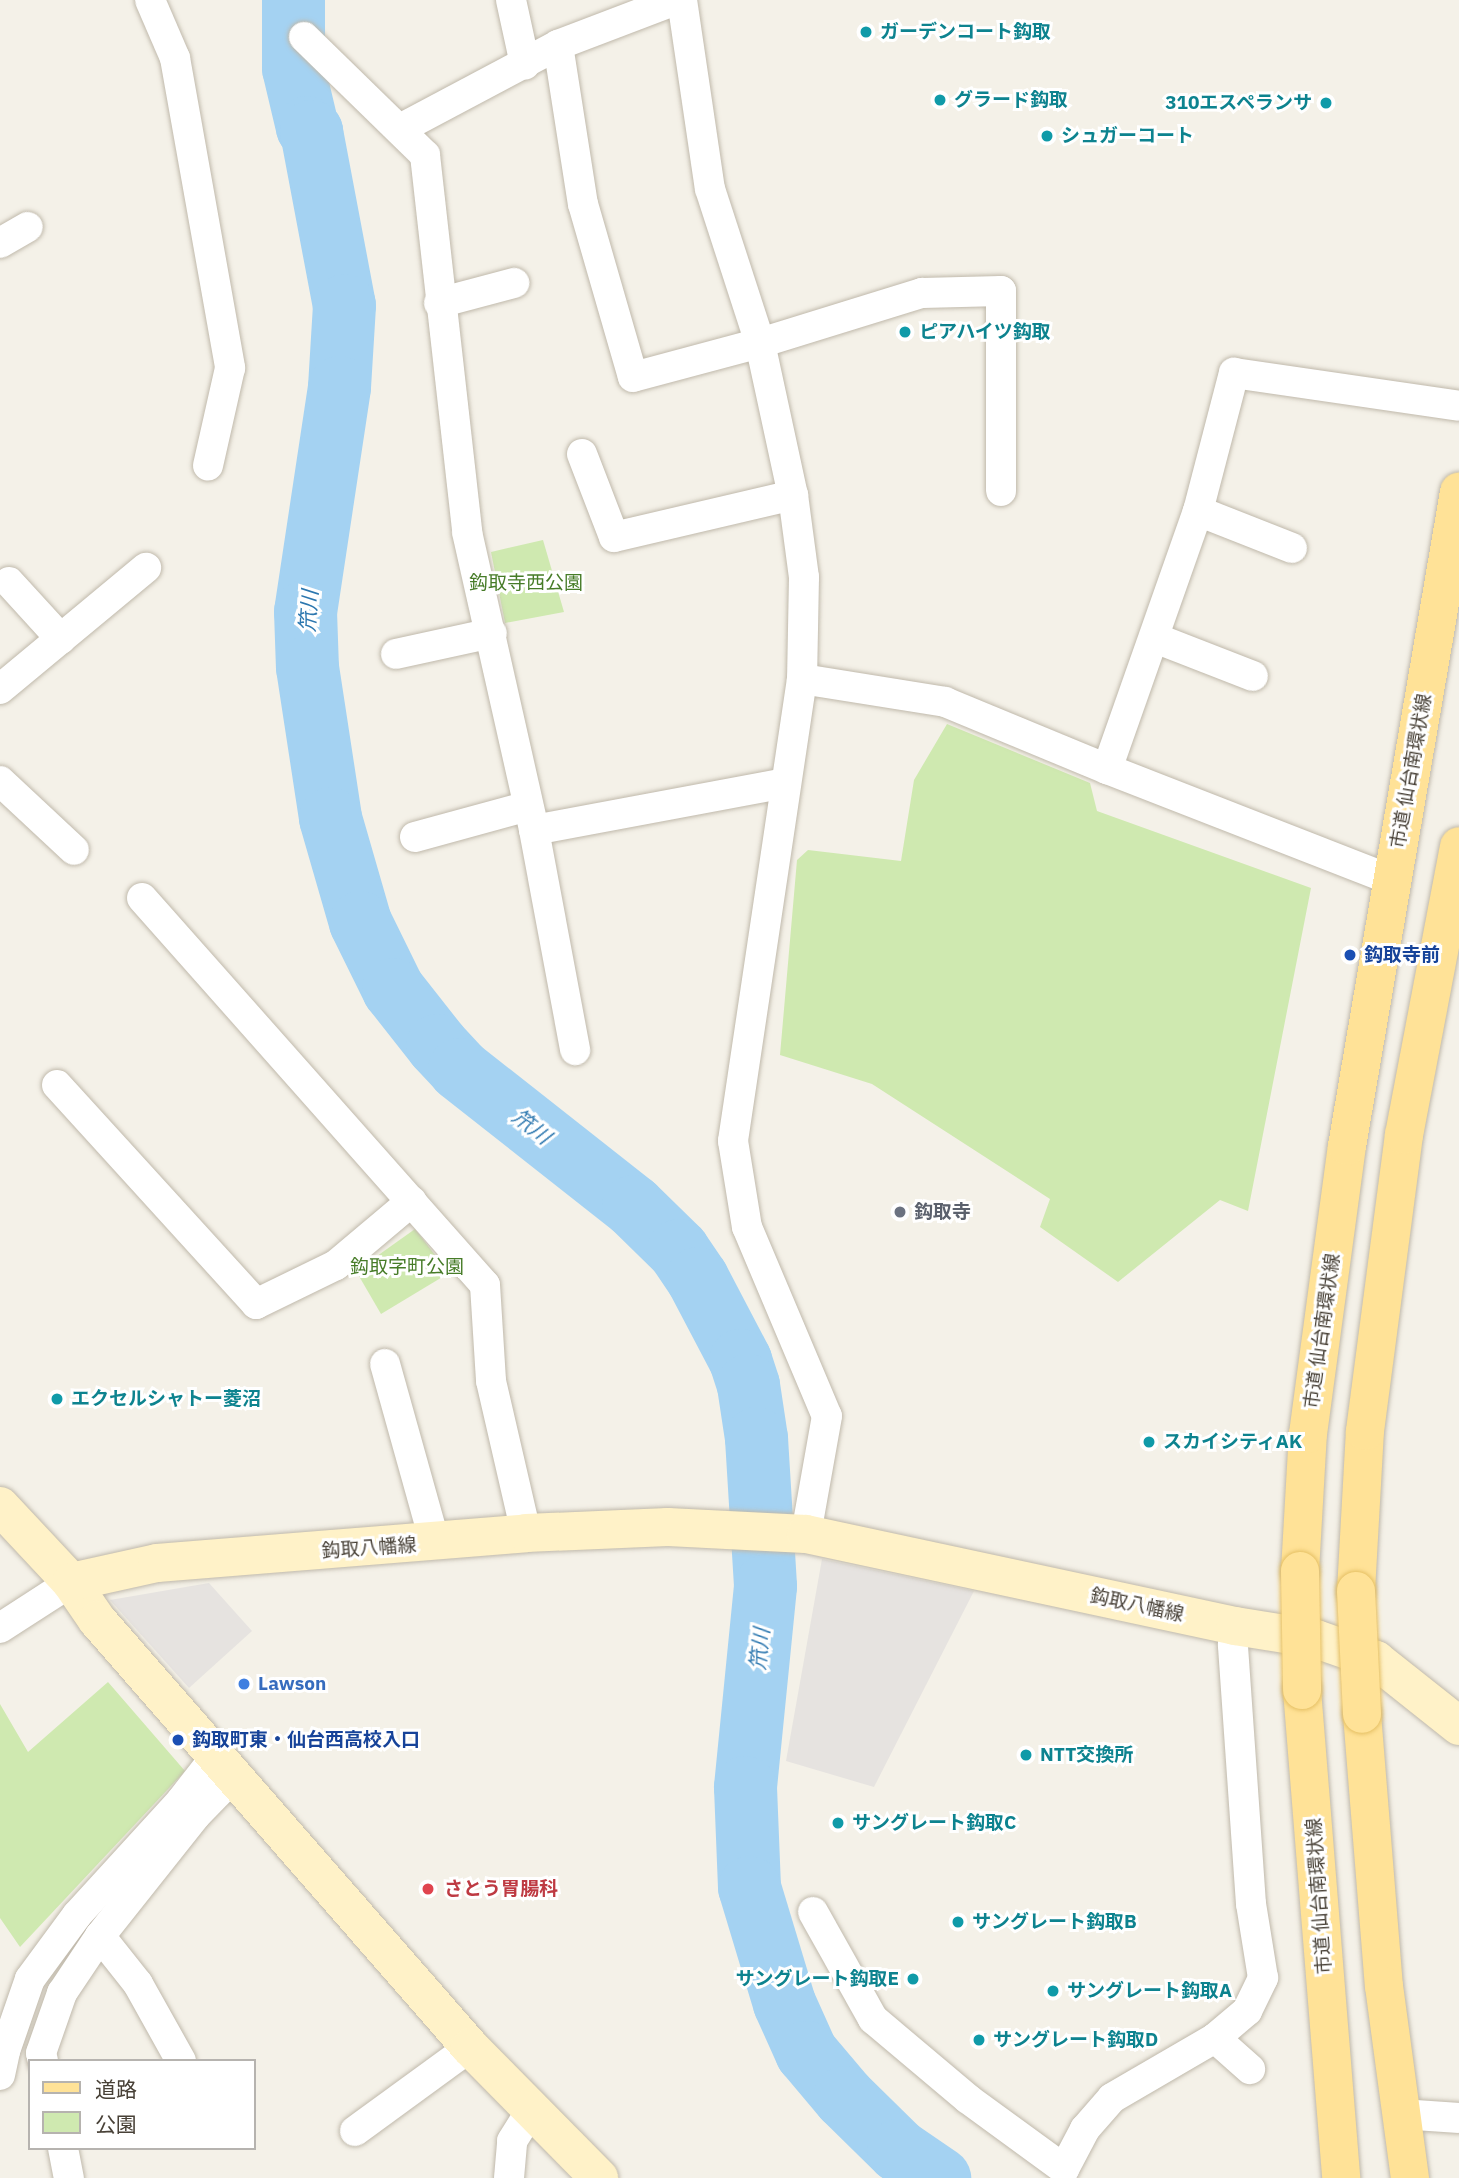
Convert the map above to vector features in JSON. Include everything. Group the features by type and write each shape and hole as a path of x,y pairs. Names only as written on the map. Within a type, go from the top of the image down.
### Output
{"main road":[{"name":"市道 仙台南環状線","path":"1341,2178 1302,1690 1300,1571 1308,1434 1347,1146 1459,492"},
{"path":"1410,2178 1384,1986 1362,1714 1356,1591 1365,1431 1404,1135 1459,846"}],"street":[{"path":"150,0 175,58 230,368 208,466"},
{"path":"511,0 525,64"},
{"path":"400,129 558,45 676,0"},
{"path":"682,0 710,189 760,343 793,495 804,577 802,679 733,1141 747,1227 827,1416 799,1533"},
{"path":"304,37 425,155 439,303 467,532 492,633 531,818 575,1050"},
{"path":"558,45 583,204 633,377 760,343 922,293 1001,291 1001,491"},
{"path":"0,243 28,227"},
{"path":"439,303 514,283"},
{"path":"1107,769 1156,638 1198,511 1234,373 1459,406"},
{"path":"582,453 614,537 793,495"},
{"path":"1198,511 1292,548"},
{"path":"0,689 146,568"},
{"path":"9,582 61,639"},
{"path":"396,654 492,633"},
{"path":"1156,638 1253,676"},
{"path":"802,679 945,702 1107,769 1392,880"},
{"path":"0,781 74,849"},
{"path":"415,837 786,783"},
{"path":"142,898 485,1284 491,1381 526,1533"},
{"path":"57,1085 256,1304 336,1265 412,1201"},
{"path":"385,1364 435,1543"},
{"path":"0,1506 71,1582 97,1620 470,2047 599,2178"},
{"name":"鈎取八幡線","path":"71,1582 157,1563 435,1543 526,1533 668,1527 799,1533 1235,1626 1316,1639 1376,1660 1459,1726"},
{"path":"0,1628 71,1582"},
{"path":"813,1912 873,2020 968,2099 1071,2173 1084,2129 1112,2098 1214,2038 1247,2011 1263,1978 1251,1904 1233,1645 1235,1626"},
{"path":"42,2059 41,2053 62,1993 100,1937 196,1815 225,1765"},
{"path":"0,2075 5,2051 30,1979 77,1915 181,1801 225,1765"},
{"path":"100,1937 138,1984 180,2059"},
{"path":"1214,2038 1250,2068"},
{"path":"355,2130 470,2047"},
{"path":"509,2178 512,2141 530,2110"},
{"path":"1401,2113 1459,2118"},
{"path":"63,2150 69,2178"}],"green space":[{"name":"鈎取寺西公園","path":"543,540 564,612 505,623 491,552"},
{"path":"947,724 1090,783 1097,811 1311,888 1248,1211 1220,1200 1118,1282 1040,1227 1050,1199 872,1084 780,1055 797,860 808,850 901,861 914,780"},
{"name":"鈎取字町公園","path":"415,1229 449,1273 381,1314 356,1271"},
{"path":"108,1682 185,1771 20,1947 0,1918 0,1704 28,1752"}],"shaded area":[{"path":"822,1559 974,1591 874,1787 786,1761"},
{"path":"209,1583 252,1631 189,1688 110,1600"}],"waterway":[{"name":"笊川","path":"293,0 293,68 307,127 311,131 344,305 339,387 305,611 307,667 330,818 360,922 393,989 459,1069 633,1206 678,1250 697,1278 740,1360 748,1385 756,1438 765,1586 745,1787 749,1887 784,2003 806,2052 844,2097 898,2150 939,2178"}],"place":[{"name":"ガーデンコート鈎取","path":"866,32"},
{"name":"グラード鈎取","path":"940,100"},
{"name":"310エスペランサ","path":"1326,103"},
{"name":"シュガーコート","path":"1047,136"},
{"name":"ピアハイツ鈎取","path":"905,332"},
{"name":"鈎取寺前","path":"1350,955"},
{"name":"鈎取寺","path":"900,1212"},
{"name":"エクセルシャトー菱沼","path":"57,1399"},
{"name":"スカイシティAK","path":"1149,1442"},
{"name":"Lawson","path":"244,1684"},
{"name":"鈎取町東・仙台西高校入口","path":"178,1740"},
{"name":"NTT交換所","path":"1026,1755"},
{"name":"サングレート鈎取C","path":"838,1823"},
{"name":"さとう胃腸科","path":"428,1889"},
{"name":"サングレート鈎取B","path":"958,1922"},
{"name":"サングレート鈎取E","path":"913,1979"},
{"name":"サングレート鈎取A","path":"1053,1991"},
{"name":"サングレート鈎取D","path":"979,2040"}]}
